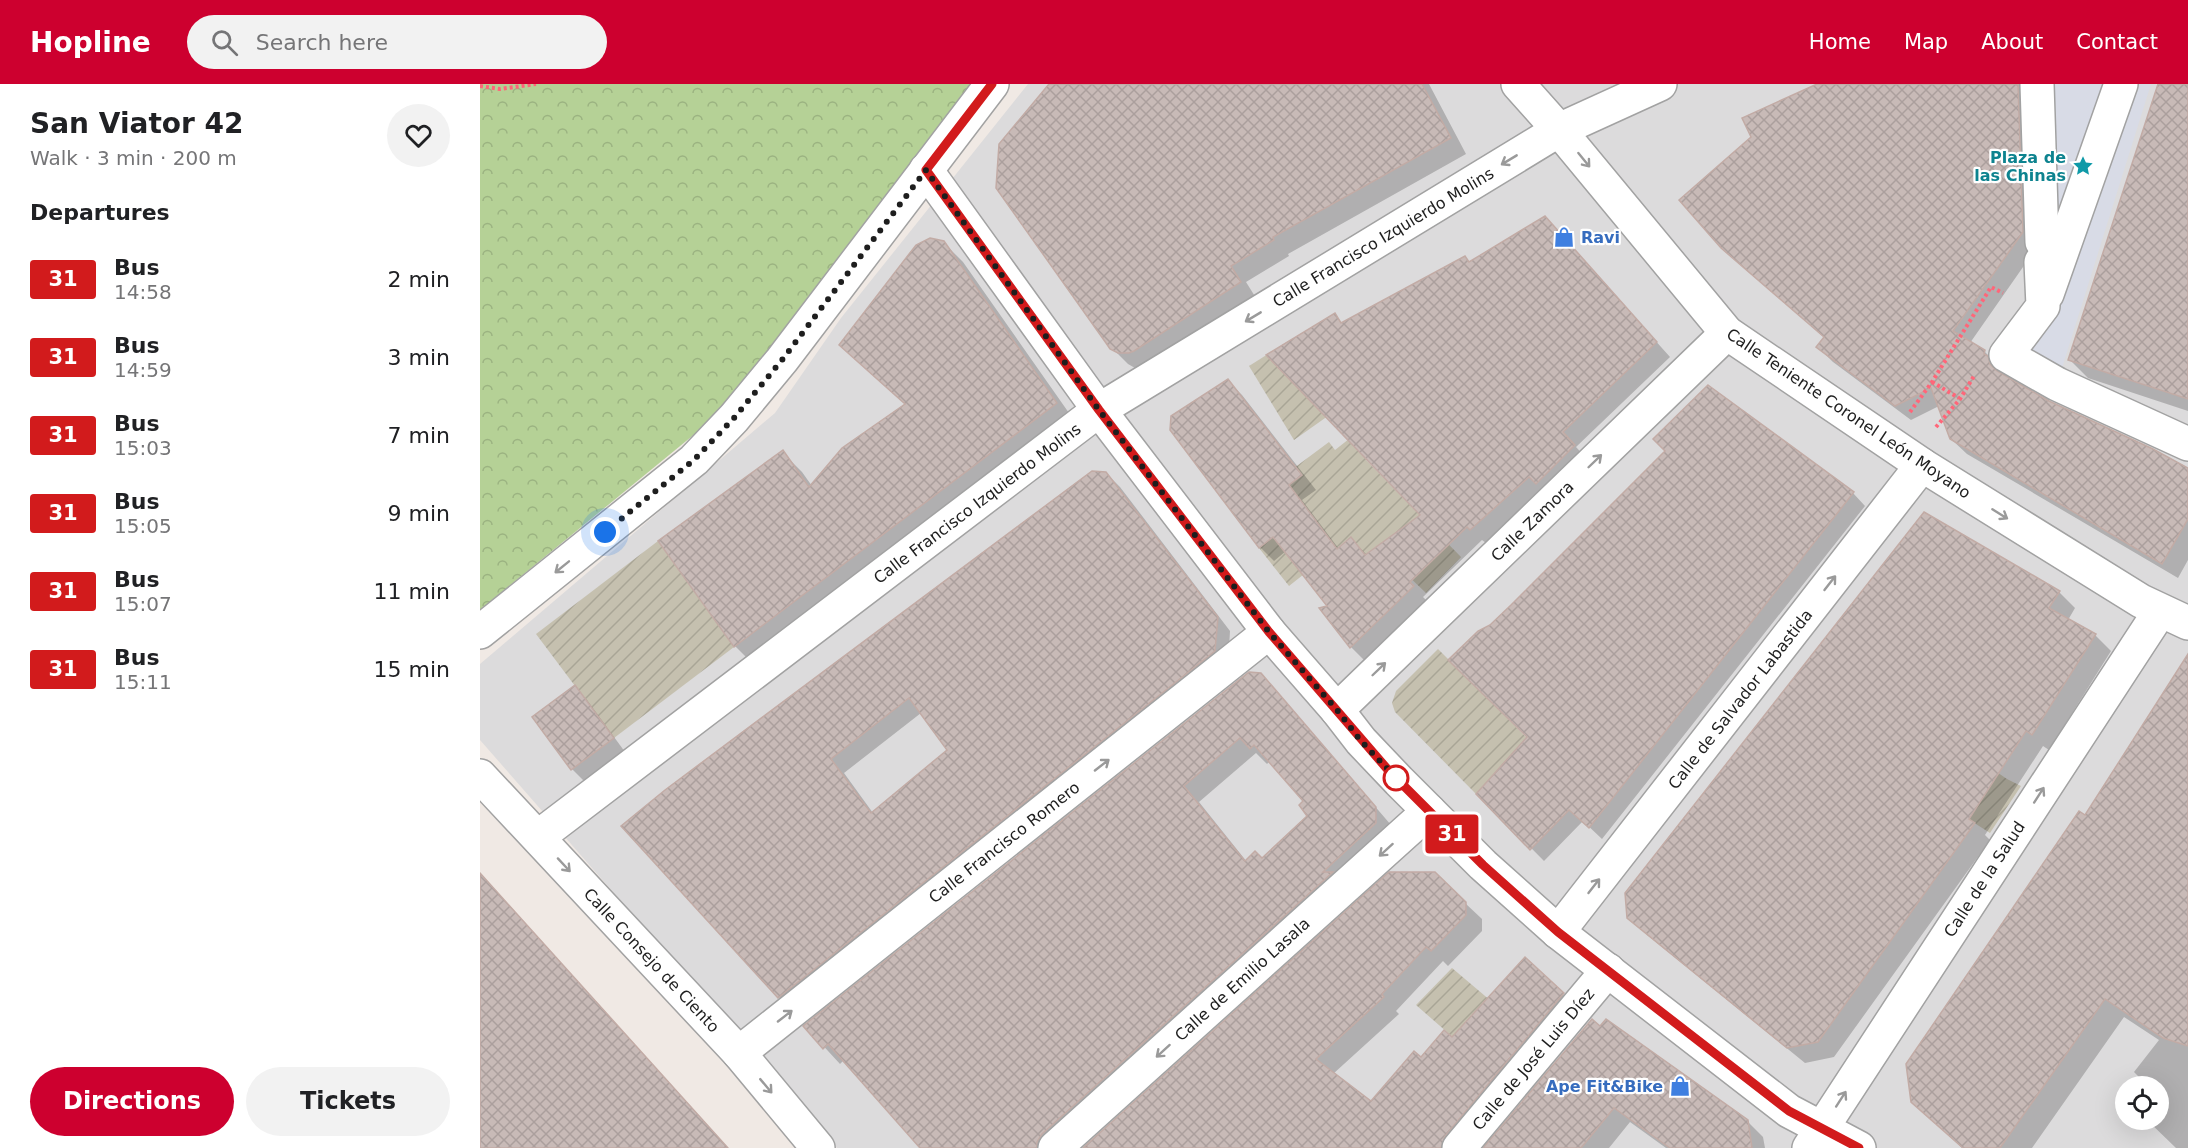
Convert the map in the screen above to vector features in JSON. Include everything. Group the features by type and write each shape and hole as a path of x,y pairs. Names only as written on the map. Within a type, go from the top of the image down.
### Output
{"street":[{"path":"480,632 694,460 734,418 782,360 992,84"},
{"name":"Calle Teniente Coronel León Moyano","path":"1518,84 1559,130 1727,333 1907,455 2141,601 2174,617"},
{"name":"Calle Francisco Izquierdo Molins","path":"538,837 1099,410 1559,130 1660,84"},
{"path":"2037,84 2043,306"},
{"path":"2121,84 2043,306 2006,355 2057,384 2188,444"},
{"path":"926,170 1099,410 1269,632 1361,741 1483,865 1558,932 1789,1111 1815,1138 1859,1148"},
{"name":"Calle Zamora","path":"1337,710 1727,333"},
{"name":"Calle de Salvador Labastida","path":"1558,932 1907,455"},
{"name":"Calle de la Salud","path":"1815,1138 2174,617"},
{"name":"Calle Francisco Romero","path":"739,1053 1269,632"},
{"name":"Calle Consejo de Ciento","path":"480,776 739,1053 818,1148"},
{"name":"Calle de Emilio Lasala","path":"1054,1148 1429,810"},
{"name":"Calle de José Luis Díez","path":"1460,1148 1608,970"}],"path":[{"path":"480,86 500,88 536,84"},
{"path":"1907,455 1932,382 1991,286"},
{"path":"1907,455 1960,399 1977,372"},
{"path":"1932,382 1960,399"}],"shaded area":[{"path":"1028,84 2188,84 2188,1148 837,1148 480,740 480,664 775,413 841,318"},
{"name":"Plaza de las Chinas","path":"2037,84 2151,84 2057,384 2006,355 2043,306"},
{"path":"1290,340 1335,411 1294,440 1249,366"},
{"path":"1354,435 1370,456 1366,460 1461,557 1426,593 1377,546 1365,555 1351,537 1289,586 1259,548 1308,510 1284,479 1290,471 1329,442 1335,450"},
{"path":"658,541 734,647 614,738 536,634"},
{"path":"1438,649 1527,738 1476,794 1395,712 1392,703 1396,691"},
{"path":"1917,718 2007,779 2021,786 1990,833 1884,765"},
{"path":"1452,968 1530,1034 1495,1074 1416,1005"}],"green space":[{"path":"480,84 974,84 724,410 480,610"}],"building":[{"path":"1049,84 1422,84 1451,138 1273,237 1274,240 1231,266 1241,282 1134,351 1118,353 1110,349 996,188 999,144"},
{"path":"1817,84 2018,84 2023,232 1953,331 1985,350 1984,354 1988,356 1990,364 1997,371 2049,401 2153,449 2188,468 2188,519 2162,564 1950,439 1931,388 1895,406 1816,347 1824,337 1721,248 1679,200 1751,137 1742,118"},
{"path":"2158,84 2188,84 2188,399 2068,360"},
{"path":"1545,216 1657,342 1563,432 1575,445 1536,484 1529,477 1470,530 1467,527 1410,582 1414,586 1350,648 1319,608 1327,606 1273,537 1259,548 1170,430 1171,416 1228,379 1302,475 1289,485 1337,549 1351,537 1365,555 1420,515 1266,355 1335,313 1341,323 1465,256 1469,262"},
{"path":"930,238 944,241 1057,403 734,647 658,541 783,450 809,487 842,448 905,404 839,345 916,245"},
{"path":"1708,385 1854,492 1589,828 1569,810 1530,850 1476,794 1527,737 1448,660 1478,631 1490,625 1511,605 1665,451 1653,439"},
{"path":"1092,471 1106,472 1218,617 1215,651 778,998 621,826 665,790","holes":["909,698 947,750 871,813 831,759"]},
{"path":"1924,512 2060,591 2049,608 2096,634 2032,735 2026,731 1969,819 1975,823 1818,1042 1787,1048 1627,918 1625,893"},
{"path":"2188,654 2188,1046 2163,1038 2105,999 2000,1148 1963,1148 1911,1102 1906,1064 2079,811 2085,815"},
{"path":"1249,672 1261,673 1376,807 1376,823 1323,872 1333,872 1042,1134 1037,1142 1037,1148 920,1148 828,1044 823,1049 803,1026","holes":["1240,738 1250,749 1254,745 1303,801 1299,805 1307,816 1262,858 1255,851 1245,861 1184,786"]},
{"path":"575,685 614,738 571,770 532,717"},
{"path":"1389,872 1435,872 1466,902 1466,915 1431,951 1426,947 1382,994 1384,997 1316,1059 1371,1101 1414,1051 1421,1057 1444,1030 1452,1037 1525,957 1564,993 1445,1136 1441,1148 1083,1148"},
{"path":"480,873 728,1148 480,1148"},
{"path":"1592,1019 1600,1026 1606,1019 1748,1120 1752,1148 1670,1148 1614,1108 1581,1148 1483,1148"}],"bus line":[{"name":"31","path":"992,84 926,170 1099,410 1269,632 1361,741 1399,781 1483,865 1558,932 1789,1111 1859,1148"}],"place":[{"name":"Plaza de las Chinas","path":"2083,166"},
{"name":"Ravi","path":"1564,237"},
{"name":"Ape Fit&Bike","path":"1680,1086"}],"route":[{"path":"605,532 694,460 734,418 782,360 926,170 1099,410 1269,632 1361,741 1399,781 1396,778"}]}
